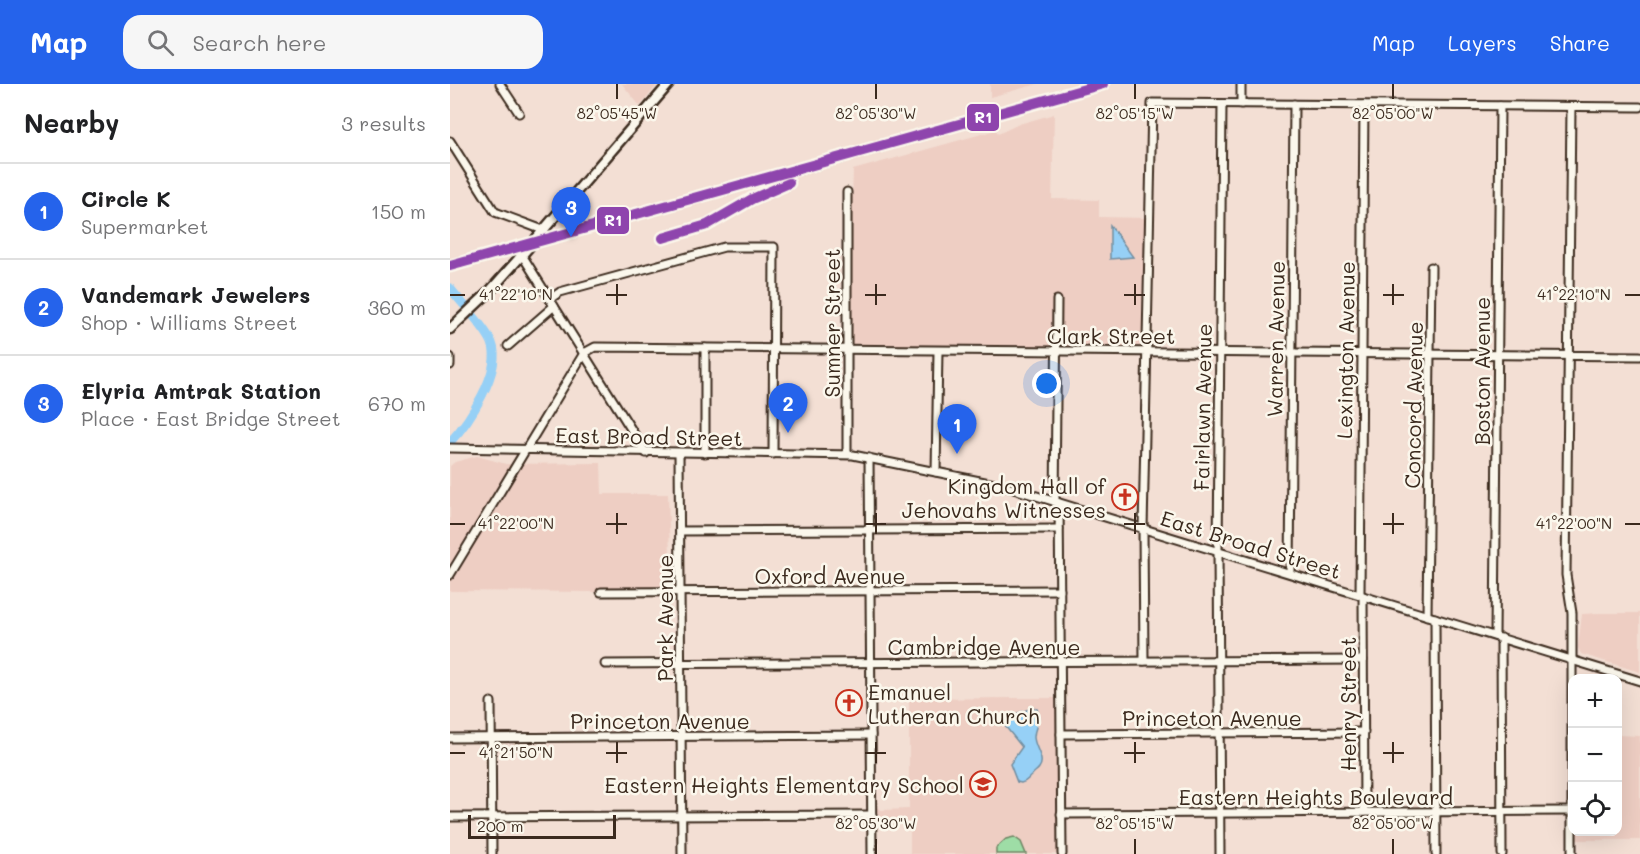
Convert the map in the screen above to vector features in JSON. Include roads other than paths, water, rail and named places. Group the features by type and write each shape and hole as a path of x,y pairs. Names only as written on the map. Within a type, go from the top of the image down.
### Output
{"main road":[{"path":"451,328 489,292 669,84"}],"street":[{"path":"500,84 519,113"},
{"path":"1241,84 1241,104"},
{"path":"1144,662 1143,529 1152,103 1640,107"},
{"name":"Fairlawn Avenue","path":"1220,854 1218,551 1222,104"},
{"name":"Warren Avenue","path":"1290,573 1294,104"},
{"name":"Lexington Avenue","path":"1361,595 1364,105"},
{"name":"Boston Avenue","path":"1500,106 1498,637 1502,854"},
{"path":"1571,107 1566,575 1572,613 1571,782"},
{"path":"450,141 453,154 495,212 543,230"},
{"name":"Sumner Street","path":"847,454 848,192"},
{"path":"550,299 560,292 724,247 774,248 773,454"},
{"path":"522,255 646,453"},
{"name":"Concord Avenue","path":"1431,267 1431,617 1436,854"},
{"path":"1058,300 1057,502 1062,854"},
{"path":"508,346 554,306"},
{"name":"Clark Street","path":"584,353 590,348 601,347 1640,356"},
{"path":"705,348 705,453"},
{"path":"936,472 938,351"},
{"path":"450,575 584,353"},
{"path":"450,357 450,365"},
{"name":"East Broad Street","path":"450,448 646,453 847,454 869,458 987,482 1057,502 1640,681"},
{"name":"Park Avenue","path":"680,453 682,854"},
{"path":"869,458 872,854"},
{"path":"680,531 1059,528"},
{"name":"Oxford Avenue","path":"601,592 1060,590"},
{"name":"Henry Street","path":"1361,595 1364,812"},
{"name":"Cambridge Avenue","path":"604,664 1363,660"},
{"path":"491,702 492,854"},
{"name":"Princeton Avenue","path":"1061,735 1364,732"},
{"name":"Princeton Avenue","path":"450,738 871,735"},
{"name":"Eastern Heights Boulevard","path":"1062,814 1568,811"},
{"path":"450,817 872,815"},
{"path":"1572,836 1572,854"}],"water":[{"path":"1110,225 1133,257 1110,259"},
{"path":"1032,708 1037,709 1038,713 1034,737 1041,765 1025,782 1021,783 1017,782 1010,764 1022,747 1005,726 1005,718"}],"waterway":[{"path":"450,288 484,329 492,343 494,355 493,368 482,396 450,442"}],"railway":[{"path":"733,187 800,175 1024,112"},
{"path":"663,238 707,225 752,199 792,182"}],"place":[{"name":"Elyria Amtrak Station","path":"571,237"},
{"name":"Vandemark Jewelers","path":"788,433"},
{"name":"Circle K","path":"957,454"},
{"name":"Kingdom Hall of Jehovahs Witnesses","path":"1125,497"},
{"name":"Emanuel Lutheran Church","path":"849,703"},
{"name":"Eastern Heights Elementary School","path":"983,784"}]}
